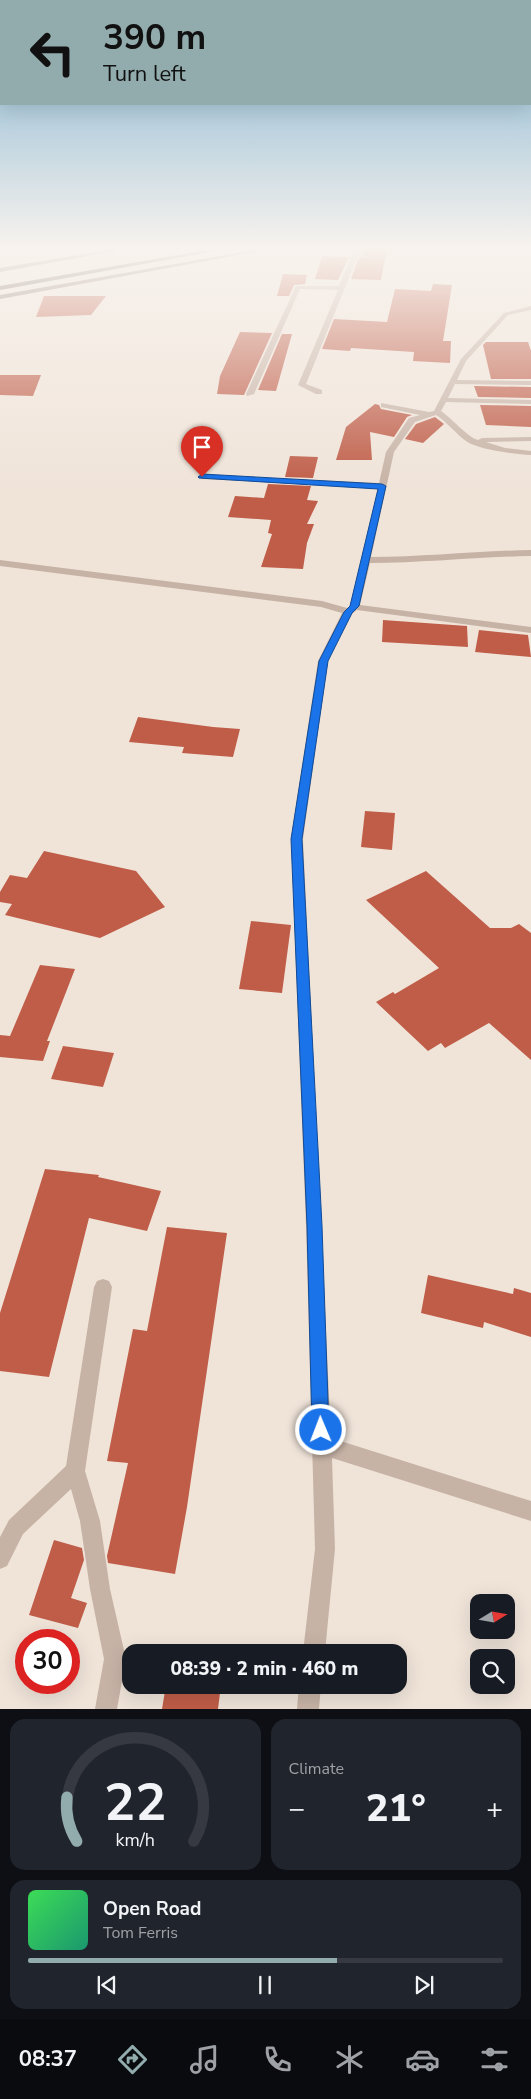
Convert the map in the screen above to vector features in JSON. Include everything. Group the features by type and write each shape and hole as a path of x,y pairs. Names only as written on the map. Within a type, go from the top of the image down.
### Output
{"street":[{"path":"250,394 280,328"},
{"path":"319,392 302,385 324,328"},
{"path":"315,1644 325,1549 314,1226 297,839 323,661 351,609 365,560 390,452 412,420 437,409 454,382 463,360 493,328"},
{"path":"454,382 531,383"},
{"path":"384,405 437,409 531,402"},
{"path":"437,409 469,440 504,450 531,453"},
{"path":"469,440 531,439"},
{"path":"202,477 382,486"},
{"path":"365,560 422,560 482,554 531,553"},
{"path":"0,563 351,609 531,630"},
{"path":"102,1286 75,1471 90,1521 100,1589 115,1659 106,1709"},
{"path":"322,1445 531,1511"},
{"path":"0,1559 16,1528 75,1471"},
{"path":"308,1709 309,1694"}],"building":[{"path":"330,328 445,328 443,341 451,341 450,363 413,361 414,352 351,348 350,351 322,349"},
{"path":"240,332 272,333 244,395 217,394 220,376"},
{"path":"282,334 292,334 276,391 258,390"},
{"path":"486,342 528,342 531,351 531,379 491,379 483,345"},
{"path":"0,375 41,375 33,396 0,395"},
{"path":"474,386 531,387 531,398 478,397"},
{"path":"375,404 379,405 381,409 412,415 407,417 394,437 370,432 372,460 336,460 346,427"},
{"path":"480,405 531,406 531,427 486,425"},
{"path":"435,417 444,424 423,443 405,439 416,424"},
{"path":"290,456 318,457 313,478 285,477"},
{"path":"268,484 311,486 307,500 318,501 307,524 314,524 307,543 303,569 261,567 272,534 268,533 271,520 228,517 235,496 264,498"},
{"path":"383,620 467,626 468,647 382,642"},
{"path":"479,630 528,635 531,657 475,652"},
{"path":"138,717 240,729 233,757 182,753 184,747 129,742"},
{"path":"365,811 395,813 392,850 361,847"},
{"path":"44,851 136,871 165,907 100,938 5,915 12,904 0,902 0,892 10,875 27,878"},
{"path":"426,871 490,928 511,928 519,924 531,933 531,1060 489,1023 445,1048 441,1043 428,1051 376,1002 393,992 395,994 439,968 366,900"},
{"path":"251,921 291,925 282,993 239,989"},
{"path":"40,965 75,969 47,1041 50,1041 43,1061 0,1057 0,1035 10,1036"},
{"path":"63,1046 114,1053 103,1087 51,1079"},
{"path":"45,1169 99,1175 98,1177 161,1191 147,1231 89,1218 49,1377 0,1371 0,1313"},
{"path":"167,1227 227,1233 187,1507 175,1574 108,1563 107,1556 128,1463 107,1461 133,1329 147,1331"},
{"path":"428,1275 513,1294 514,1288 531,1293 531,1337 484,1322 483,1328 421,1313"},
{"path":"54,1540 82,1548 84,1560 71,1598 87,1603 78,1628 29,1615"},
{"path":"164,1694 220,1694 218,1709 162,1709"}],"route":[{"path":"202,477 258,478 382,486 354,606 348,612 323,661 297,839 321,1430"}]}
